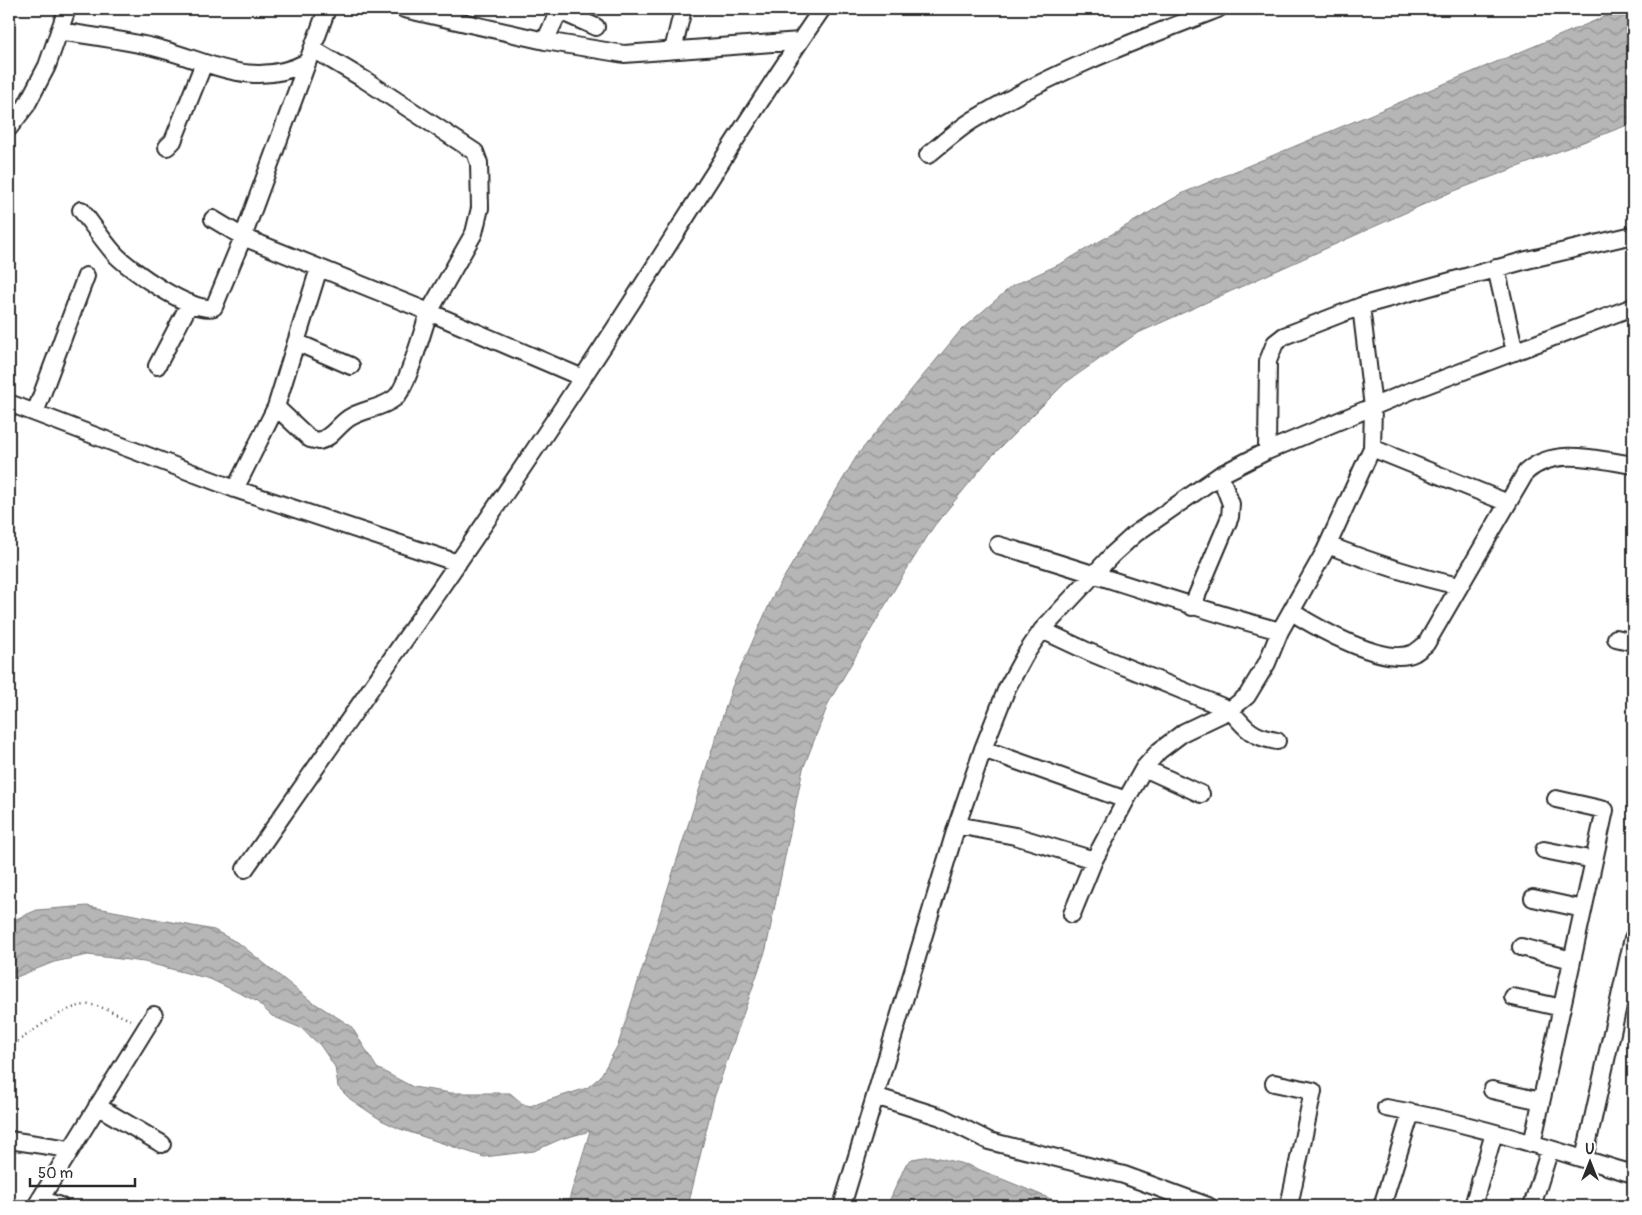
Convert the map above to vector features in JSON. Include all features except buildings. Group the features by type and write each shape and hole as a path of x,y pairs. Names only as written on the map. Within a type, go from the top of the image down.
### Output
{"street":[{"path":"9,128 26,106 47,66 67,9"},
{"path":"80,210 115,254 152,282 201,308 214,307 243,237 327,9"},
{"path":"404,9 546,40 624,54 800,40"},
{"path":"546,40 558,9 596,27"},
{"path":"673,50 683,9"},
{"path":"244,869 458,563 583,378 800,40 822,9"},
{"path":"928,155 971,121 1034,86 1095,56 1218,9"},
{"path":"59,31 154,47 233,73 256,75 293,69 310,56"},
{"path":"276,407 310,439 318,441 330,436 344,421 359,412 382,405 396,398 404,384 430,312 474,233 480,208 479,163 475,152 365,80 310,56"},
{"path":"167,148 173,142 204,63"},
{"path":"214,219 243,237 430,312 583,378"},
{"path":"1268,451 1267,372 1268,361 1275,343 1318,321 1361,306 1496,268 1633,235"},
{"path":"235,489 276,407 318,268"},
{"path":"1496,268 1514,352"},
{"path":"35,413 86,276"},
{"path":"157,366 190,303"},
{"path":"1072,914 1094,860 1144,768 1159,751 1177,737 1230,710 1247,696 1267,663 1280,631 1328,545 1372,448 1373,407 1361,306"},
{"path":"842,1206 982,749 1007,688 1025,655 1042,630 1094,573 1135,534 1220,475 1268,451 1373,407 1633,307"},
{"path":"296,342 351,366"},
{"path":"9,403 235,489 458,563"},
{"path":"1372,448 1508,503"},
{"path":"1292,612 1369,651 1400,656 1413,654 1426,644 1526,472 1535,464 1548,458 1565,456 1633,465"},
{"path":"1192,607 1230,517 1231,504 1220,475"},
{"path":"998,545 1094,573 1192,607 1280,631"},
{"path":"1328,545 1378,565 1422,578 1459,586"},
{"path":"1042,630 1089,652 1230,710 1258,738 1277,741"},
{"path":"1616,638 1633,642"},
{"path":"982,749 1126,800"},
{"path":"1144,768 1201,794"},
{"path":"1532,1144 1605,810 1556,799"},
{"path":"958,825 1015,836 1094,860"},
{"path":"1544,850 1594,860"},
{"path":"1533,898 1583,909"},
{"path":"1584,1160 1633,938"},
{"path":"1521,947 1572,960"},
{"path":"1513,997 1562,1008"},
{"path":"60,1206 38,1203 69,1149 151,1021"},
{"path":"1274,1083 1313,1091 1289,1206"},
{"path":"1492,1090 1541,1101"},
{"path":"875,1096 941,1117 989,1141 1124,1175 1208,1206"},
{"path":"97,1106 162,1144"},
{"path":"1386,1108 1414,1112 1633,1174"},
{"path":"1382,1206 1409,1120 1414,1112"},
{"path":"1473,1206 1494,1134"},
{"path":"9,1140 69,1149"},
{"path":"1532,1206 1550,1150"}],"path":[{"path":"9,1047 78,1006 93,1005 151,1021"}],"water":[{"path":"1623,9 1633,9 1633,123 1449,193 1136,334 1065,383 989,459 934,526 897,585 829,702 803,769 766,949 714,1098 688,1206 567,1206 590,1131 561,1139 534,1151 484,1157 400,1129 381,1120 350,1099 338,1087 335,1067 320,1045 301,1028 272,1016 256,1001 210,979 144,962 88,955 54,962 9,980 9,922 37,910 87,906 214,930 240,944 311,1001 351,1026 377,1068 413,1087 451,1093 510,1093 523,1104 530,1106 587,1088 600,1077 618,1045 732,687 774,594 858,454 961,330 1012,286 1062,263 1183,193"},
{"path":"930,1156 968,1165 1068,1206 887,1206 906,1164 912,1159"}]}
